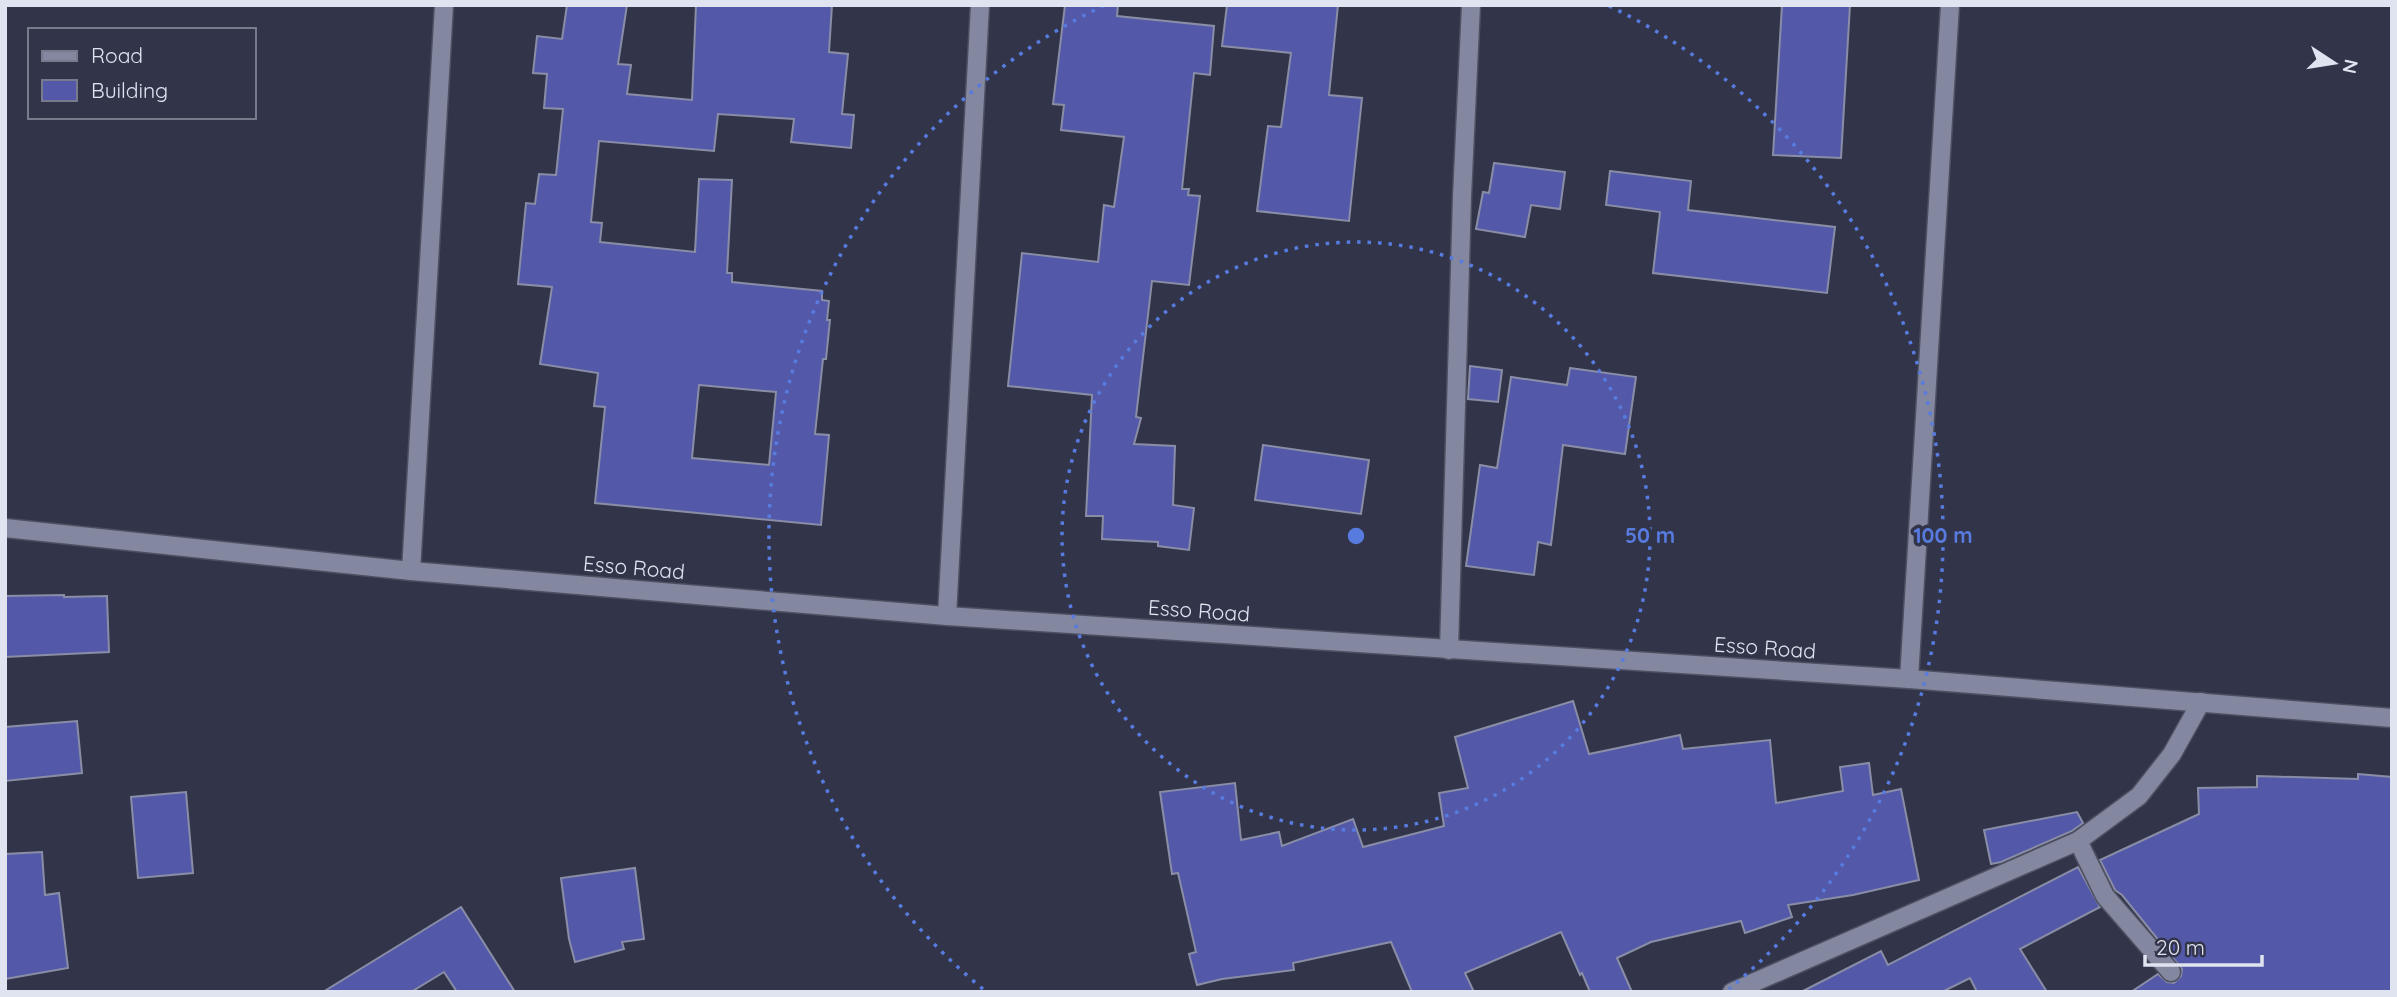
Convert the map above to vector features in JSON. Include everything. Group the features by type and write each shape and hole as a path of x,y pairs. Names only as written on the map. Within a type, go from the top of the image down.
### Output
{"street":[{"path":"411,571 444,5"},
{"path":"947,616 980,5"},
{"path":"1449,650 1462,197 1471,5"},
{"path":"1909,679 1950,5"},
{"name":"Esso Road","path":"5,528 411,571 947,616 1909,679 2392,718"},
{"path":"1732,992 2078,841 2139,796 2172,754 2202,702"},
{"path":"2078,841 2105,896 2171,972"}],"building":[{"path":"567,5 627,5 618,64 631,65 627,94 692,100 696,5 832,5 829,52 848,54 842,114 854,115 851,148 791,142 794,119 718,114 714,151 599,141 591,222 602,223 600,242 695,252 699,179 732,180 727,273 732,273 732,282 822,291 822,300 829,301 827,320 830,320 815,434 829,435 821,525 595,503 605,407 594,406 598,373 540,364 552,287 518,284 526,203 535,204 539,174 556,175 563,109 544,108 547,74 533,73 537,36 562,39","holes":["699,385 776,392 769,465 692,458"]},
{"path":"1065,5 1118,5 1117,16 1214,26 1210,75 1194,73 1182,189 1189,189 1188,195 1200,196 1189,285 1152,281 1136,417 1141,418 1134,444 1175,446 1173,505 1194,508 1189,550 1158,546 1158,542 1102,539 1103,516 1086,516 1092,395 1008,386 1022,253 1098,262 1104,205 1114,207 1124,137 1061,130 1064,105 1053,104"},
{"path":"1227,5 1338,5 1329,95 1362,98 1349,221 1257,211 1268,126 1281,127 1291,53 1222,46"},
{"path":"1782,5 1850,5 1841,158 1773,155"},
{"path":"1494,163 1565,172 1560,209 1531,205 1525,237 1476,229 1483,192 1489,193"},
{"path":"1610,171 1691,181 1688,210 1835,227 1827,293 1653,273 1660,212 1606,205"},
{"path":"1470,366 1502,370 1498,402 1468,399"},
{"path":"1570,368 1636,377 1625,454 1563,445 1551,545 1538,542 1534,575 1466,566 1480,465 1497,468 1511,377 1567,385"},
{"path":"1263,445 1369,460 1361,514 1255,500"},
{"path":"5,596 107,596 109,652 5,657"},
{"path":"1573,701 1589,754 1680,735 1683,749 1770,740 1776,803 1843,791 1840,767 1869,763 1873,795 1901,789 1919,880 1853,895 1788,905 1792,917 1745,933 1741,921 1651,942 1617,958 1632,992 1590,992 1561,932 1465,973 1474,992 1412,992 1391,942 1293,963 1294,970 1222,979 1197,985 1189,954 1196,952 1178,873 1172,874 1160,792 1235,783 1241,840 1279,832 1282,846 1353,819 1363,847 1444,826 1439,793 1468,788 1455,737"},
{"path":"77,721 82,773 5,781 5,727"},
{"path":"2358,774 2392,777 2392,992 2131,992 2158,974 2167,982 2174,983 2181,976 2182,969 2122,895 2115,890 2100,860 2199,814 2198,788 2257,787 2257,776 2358,779"},
{"path":"186,792 193,873 138,878 131,797"},
{"path":"2077,812 2083,823 2072,831 1991,864 1984,830"},
{"path":"42,852 45,895 59,893 68,968 5,979 5,854"},
{"path":"2078,867 2100,907 2020,949 2047,992 1977,992 1970,978 1942,992 1801,992 1881,951 1888,965"},
{"path":"635,868 644,939 622,942 624,949 575,962 569,939 561,878"},
{"path":"461,907 515,992 457,992 444,972 411,992 323,992"}]}
